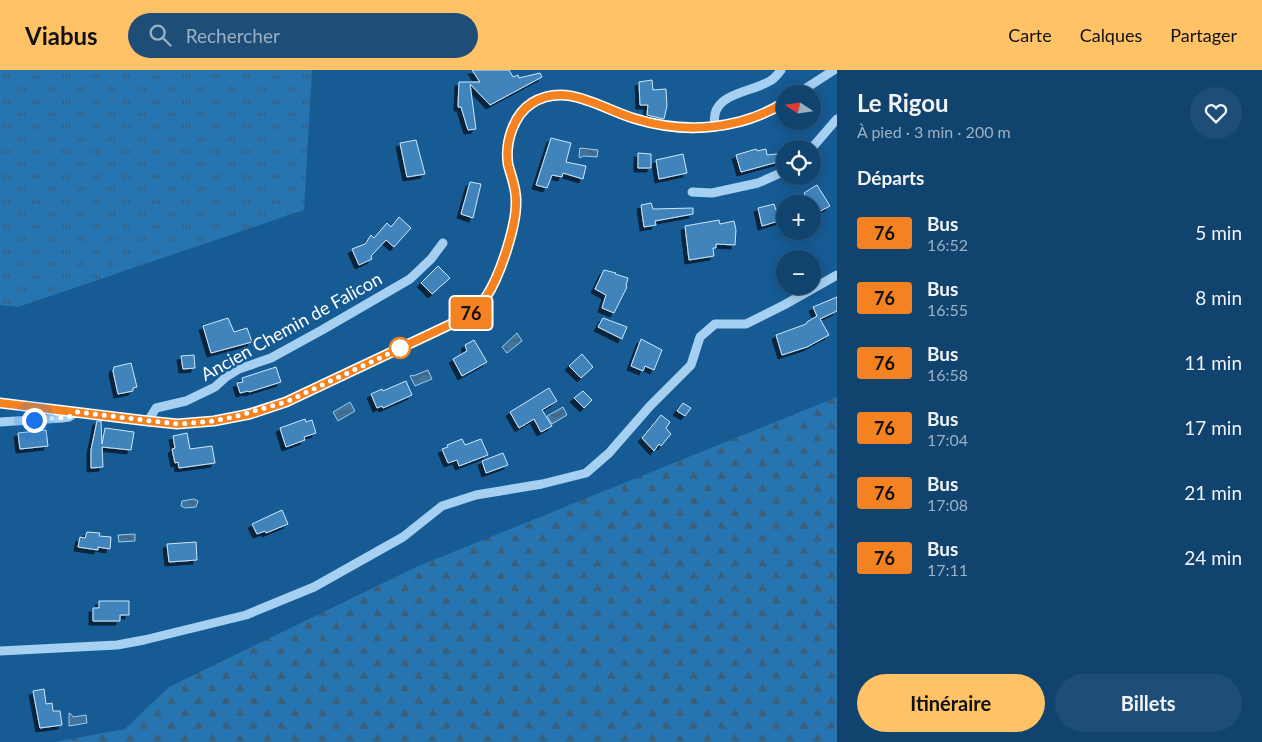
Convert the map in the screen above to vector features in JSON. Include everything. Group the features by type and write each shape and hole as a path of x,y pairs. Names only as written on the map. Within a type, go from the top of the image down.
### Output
{"street":[{"path":"715,126 714,117 716,109 721,102 770,81 781,70"},
{"path":"811,85 834,70"},
{"path":"0,403 177,424 214,421 250,414 276,406 464,318 485,298 493,286 514,223 516,199 515,186 508,162 508,143 517,120 532,103 544,98 566,96 586,99 628,117 667,127 690,128 715,126 748,119 776,107"},
{"path":"819,140 837,119"},
{"path":"692,192 712,193 758,183 776,175"},
{"name":"Ancien Chemin de Falicon","path":"148,421 156,408 186,401 215,386 239,369 277,355 410,279 432,259 443,243"},
{"path":"0,650 117,644 144,640 246,615 314,587 403,538 442,506 476,495 542,484 586,473 609,454 650,406 692,365 700,337 715,324 746,324 837,275"},
{"path":"0,422 62,418 69,417 77,412"}],"green space":[{"path":"0,70 312,70 304,210 18,307 0,305"},
{"path":"837,397 837,742 55,742 125,729 169,687 416,567"}],"water":[{"path":"580,148 598,150 597,157 583,156 580,158"},
{"path":"517,333 522,341 507,353 502,347"},
{"path":"428,370 432,379 415,386 410,376"},
{"path":"350,402 355,411 338,421 333,412"},
{"path":"563,407 567,415 552,424 547,416"},
{"path":"194,499 198,501 196,507 185,508 181,506 182,501"},
{"path":"135,534 135,541 119,542 118,535"},
{"path":"69,713 73,717 86,715 87,723 69,726"}],"building":[{"path":"472,70 509,70 513,77 518,75 519,78 540,73 542,77 490,105 470,84 476,129 468,130 461,107 458,107 459,82 480,82"},
{"path":"652,80 653,90 666,89 667,106 664,119 647,115 648,105 640,105 639,82"},
{"path":"551,138 571,143 566,162 586,166 583,179 563,173 562,177 552,175 547,188 536,185"},
{"path":"416,140 425,174 407,177 400,143"},
{"path":"756,149 757,151 766,149 767,155 776,154 776,162 741,172 736,155"},
{"path":"638,153 651,154 651,168 638,168"},
{"path":"683,154 687,173 659,179 656,160"},
{"path":"470,182 481,184 473,218 461,214"},
{"path":"817,185 830,206 821,211 821,195 805,195 804,193"},
{"path":"651,203 653,209 693,208 693,214 655,221 656,225 644,227 641,205"},
{"path":"774,204 776,222 762,226 758,208"},
{"path":"399,217 411,228 394,247 386,240 371,256 372,259 359,265 352,249 365,244 371,235 374,238 387,223 391,227"},
{"path":"719,220 720,224 734,221 736,230 735,245 716,244 716,248 713,248 714,256 689,260 685,226"},
{"path":"438,266 450,278 432,294 421,283"},
{"path":"604,270 628,278 627,287 614,313 602,308 606,295 595,289"},
{"path":"837,297 837,311 820,319 829,335 807,347 782,355 776,335 806,324 817,316 813,307"},
{"path":"228,318 234,332 247,328 252,342 211,353 203,326"},
{"path":"603,318 627,327 622,339 598,327"},
{"path":"641,339 662,350 654,370 645,366 643,371 631,366"},
{"path":"474,340 487,362 462,376 453,359 467,351 465,345"},
{"path":"582,354 593,367 581,378 569,366"},
{"path":"194,355 195,368 183,369 181,356"},
{"path":"131,363 137,387 133,388 133,391 118,394 113,371 114,367"},
{"path":"276,367 281,382 240,393 237,383 243,382 242,378"},
{"path":"406,381 412,395 383,408 382,406 377,408 371,394"},
{"path":"549,388 557,401 542,410 552,426 541,432 534,419 519,428 510,412"},
{"path":"583,391 592,400 584,408 574,398"},
{"path":"683,403 691,408 685,416 677,411"},
{"path":"661,415 670,422 666,428 671,434 654,451 642,438"},
{"path":"305,419 306,422 312,420 316,433 304,437 305,440 286,447 280,428"},
{"path":"97,421 101,421 102,444 105,428 134,432 131,450 102,447 103,467 91,468 91,450"},
{"path":"46,430 48,446 20,449 18,433"},
{"path":"187,433 190,449 212,446 215,463 179,468 178,462 175,463 172,449 175,448 173,436"},
{"path":"462,439 465,445 481,439 488,455 459,466 457,460 448,463 442,449"},
{"path":"503,453 508,465 486,473 482,461"},
{"path":"282,510 288,524 266,533 265,531 257,534 252,524"},
{"path":"87,532 100,533 99,536 111,537 110,549 98,547 98,550 78,547 80,537 85,538"},
{"path":"196,542 197,560 169,562 167,544"},
{"path":"99,601 129,601 129,615 120,615 120,621 93,621 93,608 99,608"},
{"path":"44,689 46,704 52,703 53,711 60,711 62,725 40,728 33,691"}],"bus line":[{"name":"76","path":"0,403 177,424 214,421 250,414 286,402 464,318 485,298 493,286 512,230 516,212 515,186 508,162 508,143 517,120 532,103 550,97 576,97 598,103 619,114 637,120 667,127 690,128 735,123 763,114 776,107"}],"route":[{"path":"34,420 69,417 77,412 177,424 214,421 250,414 286,402 403,347 400,348"}]}
